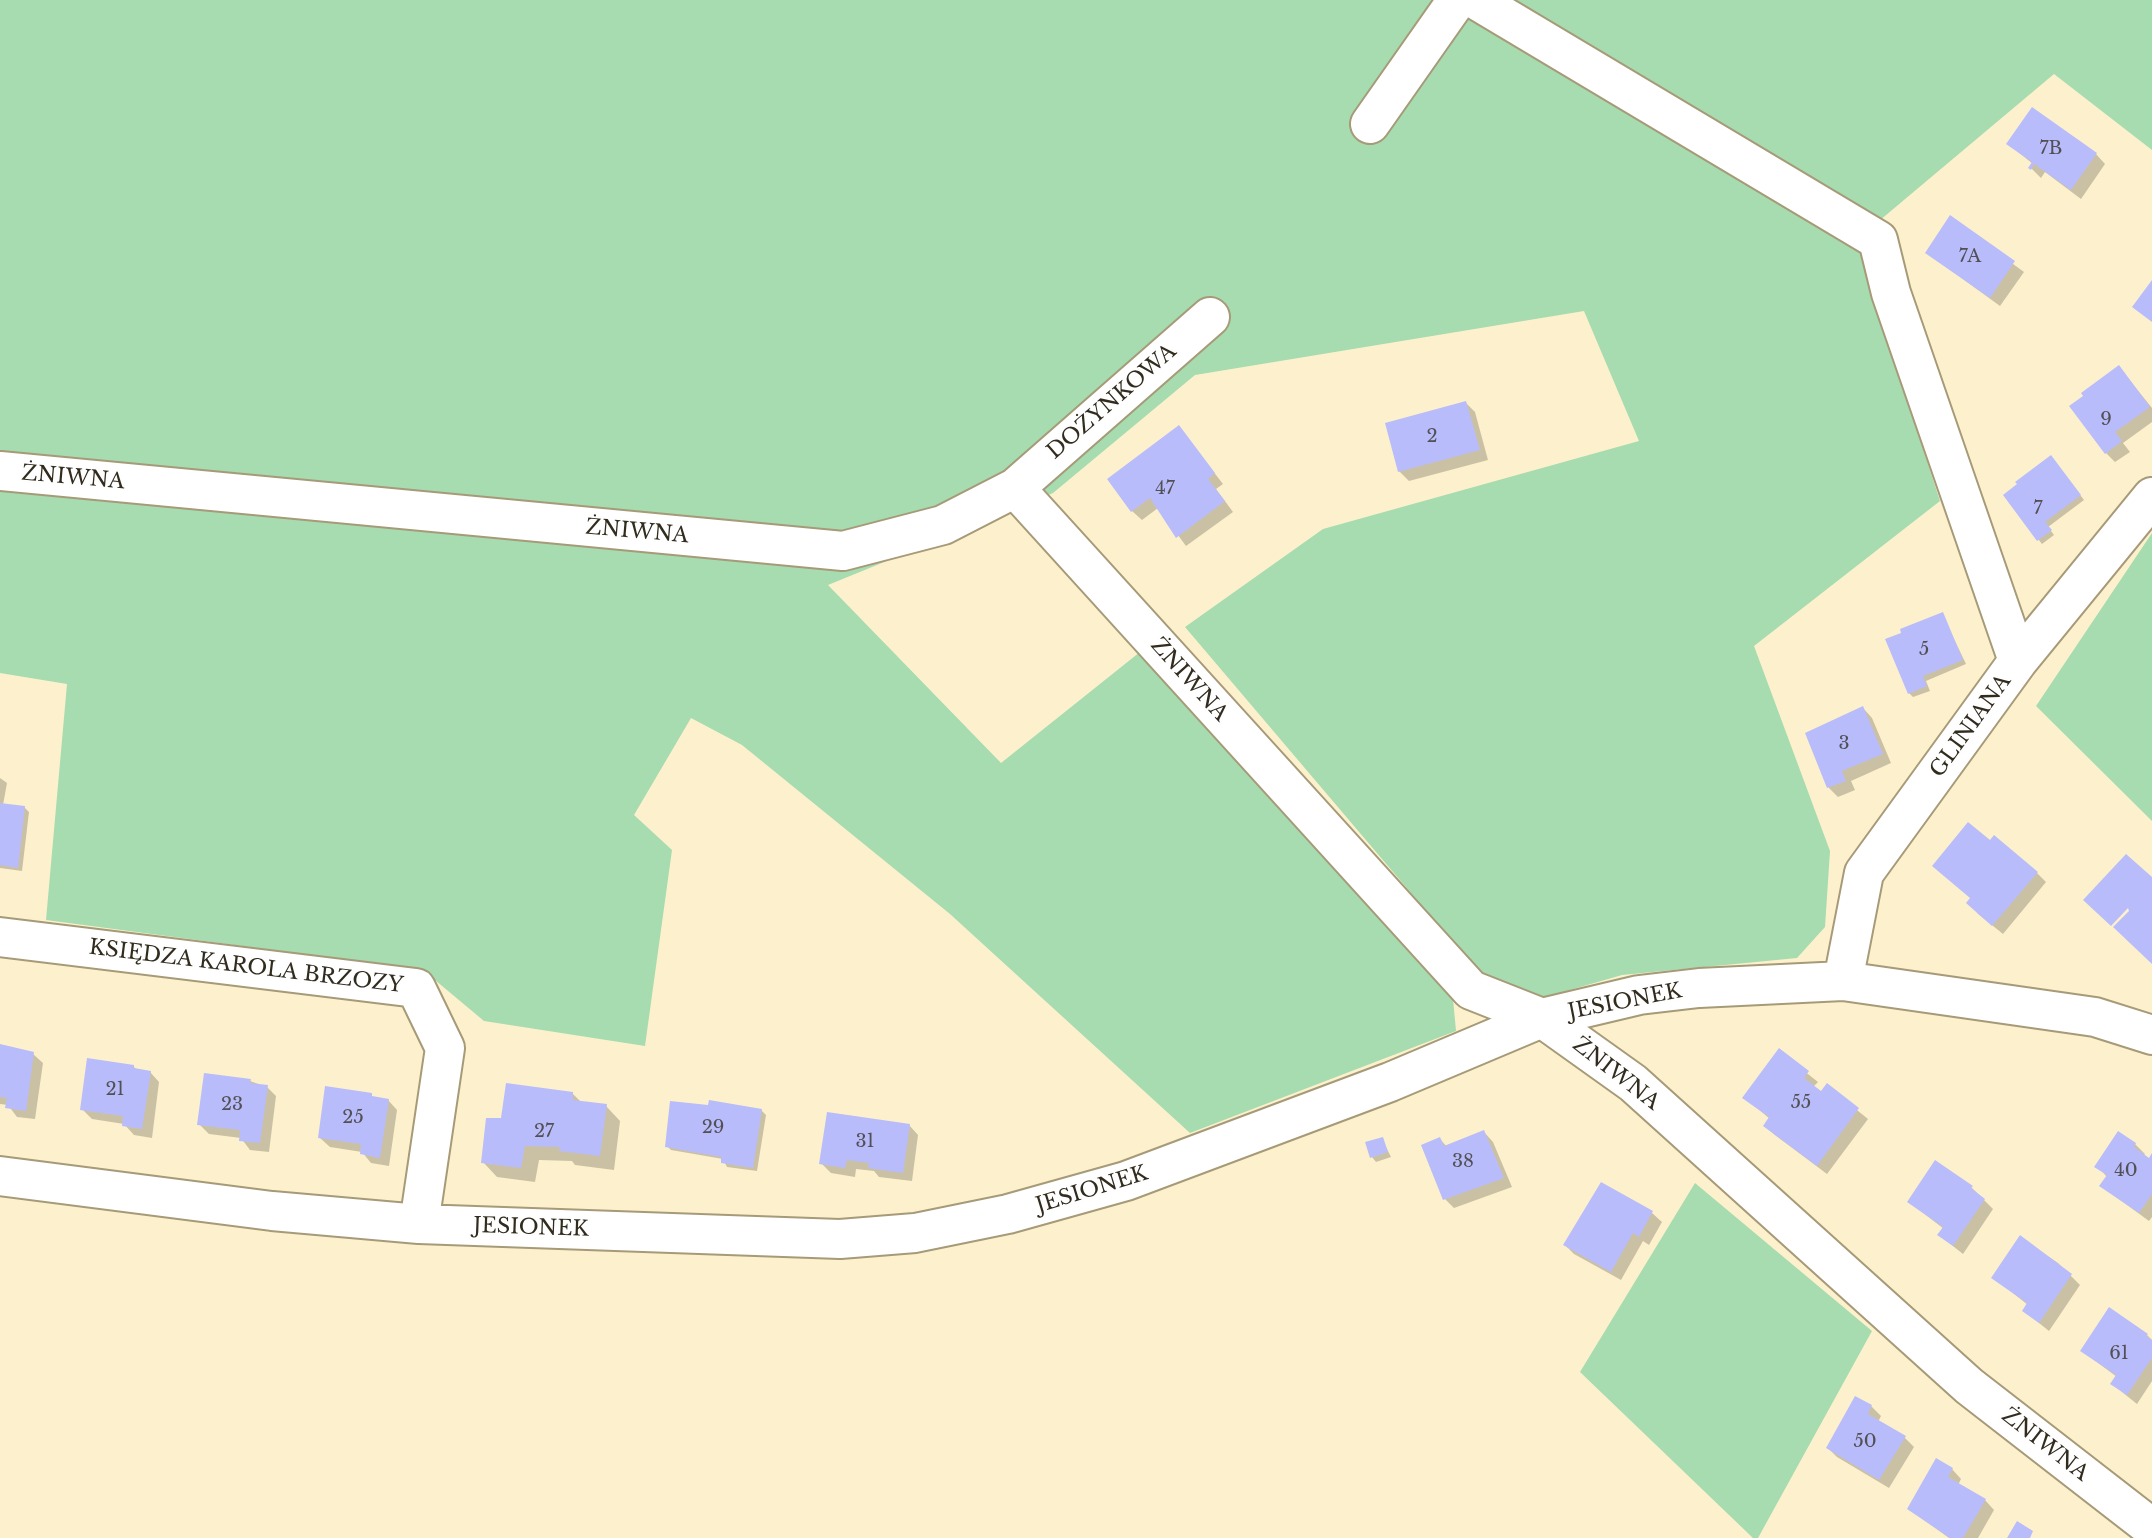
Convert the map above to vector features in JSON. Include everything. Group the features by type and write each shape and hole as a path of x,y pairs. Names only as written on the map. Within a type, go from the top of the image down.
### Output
{"street":[{"path":"1370,124 1457,0"},
{"path":"1475,0 1878,240 1891,293 2018,661"},
{"name":"DOŻYNKOWA","path":"1015,488 1210,317"},
{"name":"ŻNIWNA","path":"0,471 843,551 943,525 1015,488 1471,990 1542,1018 1633,1083 1969,1386 2152,1528"},
{"name":"GLINIANA","path":"1843,981 1864,873 2018,661 2152,497"},
{"name":"KSIĘDZA KAROLA BRZOZY","path":"0,937 416,988 445,1048 419,1224"},
{"name":"JESIONEK","path":"0,1177 272,1211 419,1224 840,1239 915,1233 1008,1214 1126,1181 1390,1082 1542,1018 1639,995 1843,981 2095,1017 2152,1035"}],"green space":[{"path":"0,0 2152,0 2152,150 2054,74 1873,226 1869,282 1940,501 1754,646 1830,851 1825,927 1797,958 1622,975 1535,1000 1478,972 1185,627 1323,529 1639,441 1584,311 1195,375 1053,493 828,585 1001,763 1140,652 1453,999 1456,1031 1190,1133 950,914 742,745 691,718 634,815 672,850 645,1046 484,1021 423,970 46,920 67,684 0,673"},
{"path":"2152,533 2152,821 2036,706"},
{"path":"1695,1183 1872,1331 1758,1538 1753,1538 1580,1372"}],"building":[{"path":"2032,107 2097,153 2071,190 2034,164 2031,170 2028,168 2032,162 2006,144"},
{"path":"1950,215 2015,261 1990,298 1925,253"},
{"path":"2152,280 2152,322 2132,307"},
{"path":"2119,365 2150,407 2115,432 2122,441 2105,454 2069,406 2083,396 2081,393"},
{"path":"1466,401 1480,450 1398,472 1385,423"},
{"path":"1179,425 1215,473 1208,479 1225,501 1176,538 1150,498 1131,512 1107,479"},
{"path":"2051,455 2081,495 2045,522 2052,530 2037,541 2003,495 2017,484 2015,482"},
{"path":"1943,612 1963,660 1923,676 1927,686 1908,694 1885,639 1901,633 1900,629"},
{"path":"1863,706 1883,754 1842,771 1846,781 1827,788 1805,733"},
{"path":"0,803 25,806 18,868 0,865"},
{"path":"1968,822 1990,840 1994,835 2038,872 1992,926 1966,903 1970,898 1932,866"},
{"path":"2126,854 2152,877 2152,964 2113,927 2129,911 2128,908 2111,926 2083,900"},
{"path":"0,1044 34,1052 26,1111 5,1108 7,1098 0,1097"},
{"path":"1779,1048 1809,1071 1804,1078 1821,1091 1827,1083 1859,1108 1817,1166 1763,1126 1769,1117 1742,1098"},
{"path":"87,1058 134,1065 134,1068 151,1071 142,1129 122,1126 123,1116 80,1110"},
{"path":"204,1073 251,1079 250,1083 268,1085 260,1143 239,1141 240,1130 197,1125"},
{"path":"506,1083 573,1092 573,1100 607,1104 600,1156 559,1151 560,1147 525,1146 521,1168 481,1163 486,1118 501,1118"},
{"path":"325,1086 372,1093 372,1096 389,1099 380,1158 360,1154 361,1144 318,1138"},
{"path":"709,1100 762,1109 753,1168 721,1163 721,1157 665,1147 670,1101 708,1105"},
{"path":"827,1112 910,1124 903,1173 868,1168 869,1163 847,1160 845,1168 819,1164"},
{"path":"1484,1130 1504,1178 1443,1200 1421,1145 1440,1137 1444,1146"},
{"path":"2118,1131 2136,1143 2134,1147 2149,1158 2152,1153 2152,1194 2139,1213 2099,1186 2107,1175 2094,1167"},
{"path":"1383,1137 1388,1152 1370,1158 1365,1142"},
{"path":"1935,1160 1973,1186 1971,1188 1985,1199 1953,1246 1937,1235 1943,1227 1907,1202"},
{"path":"1601,1182 1653,1211 1639,1237 1633,1233 1611,1272 1563,1245"},
{"path":"2020,1235 2072,1274 2039,1323 2022,1311 2027,1303 1991,1278"},
{"path":"2109,1307 2148,1334 2146,1336 2152,1340 2152,1358 2127,1395 2110,1384 2116,1375 2080,1351"},
{"path":"1855,1396 1872,1405 1868,1414 1906,1436 1879,1480 1826,1448"},
{"path":"1936,1458 1953,1468 1948,1477 1986,1499 1963,1538 1950,1538 1907,1509"},
{"path":"2017,1521 2033,1531 2030,1538 2007,1538"}]}
